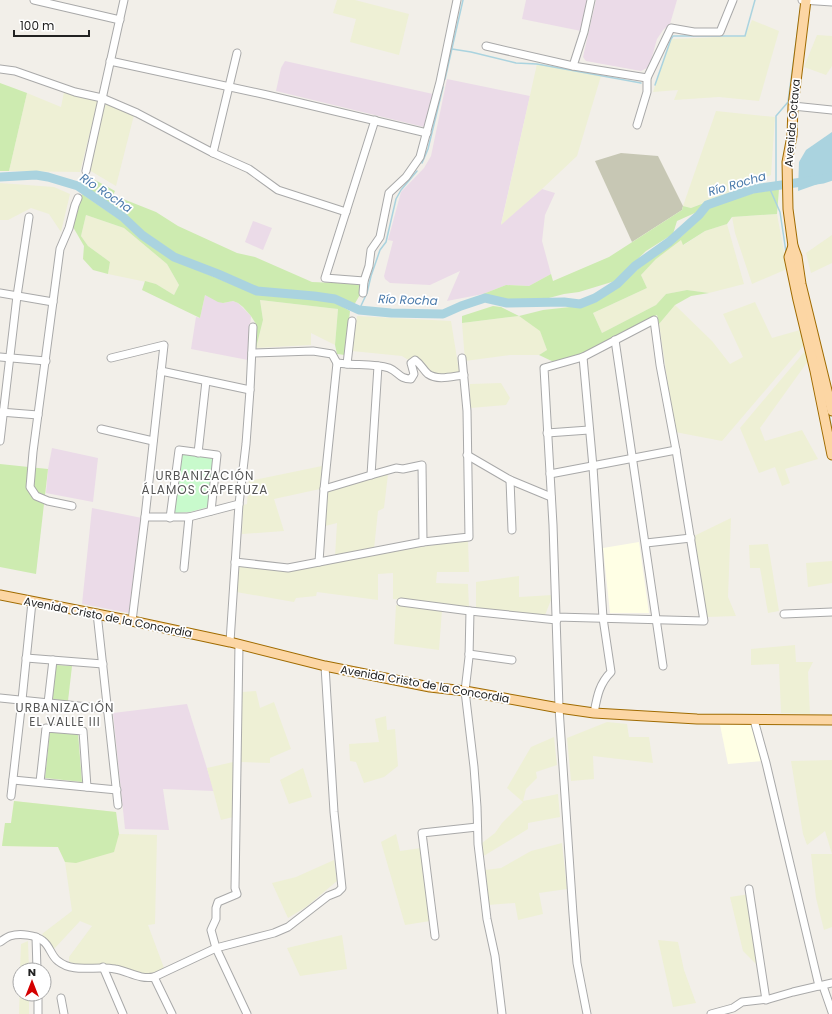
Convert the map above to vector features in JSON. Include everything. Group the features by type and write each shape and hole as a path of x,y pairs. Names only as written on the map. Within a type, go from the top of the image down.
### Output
{"main road":[{"name":"Avenida Octava","path":"805,0 793,106 792,136 787,162 788,209 792,246 797,257 801,284 832,410"},
{"name":"Avenida Octava","path":"792,246 789,257 815,371 832,455"},
{"name":"Avenida Cristo de la Concordia","path":"0,595 97,613 230,642 325,666 430,687 465,691 559,708 594,713 683,718 832,720"}],"street":[{"path":"34,0 120,20"},
{"path":"86,172 124,0"},
{"path":"363,293 364,281 369,266 370,250 380,237 389,193 406,177 420,157 428,133 457,0"},
{"path":"572,66 584,32 591,0"},
{"path":"637,126 646,92 647,78 671,28 694,32 720,32 733,0"},
{"path":"805,0 832,2"},
{"path":"486,46 572,66 647,78"},
{"path":"214,153 237,53"},
{"path":"110,61 428,133"},
{"path":"0,69 15,71 75,92 102,98 137,113 214,153 249,168 278,190 346,212"},
{"path":"793,106 832,110"},
{"path":"364,281 325,278 375,120"},
{"path":"72,506 48,501 36,496 30,487 60,248 69,228 78,198"},
{"path":"0,441 2,412 17,296 29,217"},
{"path":"0,293 53,302"},
{"path":"401,602 470,611 557,619 603,618 704,621 676,450 660,365 654,320 583,357 544,368 557,619 559,708 577,962 587,1014"},
{"path":"348,364 352,321"},
{"path":"230,642 239,504 246,444 250,390 253,327"},
{"path":"615,340 663,666"},
{"path":"111,358 164,345 132,621"},
{"path":"252,353 313,351 332,354 337,363 324,490 319,562"},
{"path":"0,357 46,362"},
{"path":"583,357 593,467 603,618 611,672 604,679 597,696 594,713"},
{"path":"235,562 288,568 423,542 469,537 467,411 462,358"},
{"path":"337,363 378,366 390,369 404,379 411,379 414,374 411,363 415,360 422,365 424,370 430,375 437,378 464,375"},
{"path":"371,475 378,366"},
{"path":"161,371 250,390"},
{"path":"198,453 206,381"},
{"path":"2,412 38,414"},
{"path":"101,429 153,441"},
{"path":"547,433 589,430"},
{"path":"170,518 179,450 217,455 211,511"},
{"path":"550,474 676,450"},
{"path":"467,455 510,480 551,496"},
{"path":"324,490 396,468 403,469 422,465 423,542"},
{"path":"510,480 512,530"},
{"path":"145,517 190,517 239,504"},
{"path":"184,568 190,517"},
{"path":"646,543 691,538"},
{"path":"11,796 32,602"},
{"path":"470,611 469,654 465,691 474,767 478,844 487,919 495,956 502,1014"},
{"path":"784,614 832,612"},
{"path":"97,613 118,805"},
{"path":"239,644 235,888 237,894 218,902 216,908 216,919 211,930 216,948 247,1014"},
{"path":"469,654 512,660"},
{"path":"26,658 103,664"},
{"path":"48,703 53,660"},
{"path":"0,942 10,936 22,935 36,938 44,941 58,961 74,968 103,967 148,978 154,977 216,948 274,933 288,927 328,896 338,892 342,888 334,812 325,666"},
{"path":"0,698 108,709"},
{"path":"754,720 821,986 832,1012"},
{"path":"40,782 46,728 53,728 83,732 87,787"},
{"path":"13,780 117,790"},
{"path":"435,936 422,833 477,827"},
{"path":"749,889 766,1000"},
{"path":"36,938 37,962"},
{"path":"103,967 123,1014"},
{"path":"154,977 172,1014"},
{"path":"711,1014 733,1008 742,1002 766,1000 832,983"},
{"path":"61,998 64,1014"},
{"path":"38,1002 38,1014"}],"shaded area":[{"path":"337,0 355,0 409,14 399,55 350,42 356,19 333,13"},
{"path":"526,0 588,0 581,31 522,19"},
{"path":"596,0 677,0 670,24 663,30 657,39 650,64 647,68 641,71 586,61 583,57"},
{"path":"752,20 779,31 759,101 719,97 674,100 678,90 653,92 671,39 745,36"},
{"path":"817,35 832,36 832,66 826,75 804,67"},
{"path":"285,61 433,94 424,127 276,91 281,68"},
{"path":"537,64 601,76 577,156 501,225"},
{"path":"447,79 530,96 501,224 542,189 555,193 545,215 542,241 551,274 529,286 506,285 483,294 447,301 460,271 430,285 390,283 385,279 384,276 393,241 388,240 401,192 424,168 431,156"},
{"path":"64,92 98,101 80,172 9,171 27,93 61,107"},
{"path":"105,103 134,115 116,186 89,170"},
{"path":"716,111 775,117 771,175 691,208 683,206"},
{"path":"621,153 658,156 683,206 682,210 632,242 595,161"},
{"path":"0,183 54,187 70,194 61,232 49,214 31,208 8,220 0,220"},
{"path":"777,214 787,269 752,284 735,233 732,217"},
{"path":"86,215 124,228 167,264 179,285 174,295 156,284 108,274 110,262 88,246 81,236"},
{"path":"253,221 272,228 263,250 245,242"},
{"path":"727,224 744,284 709,293 687,290 666,294 656,305 602,333 593,313 647,288 641,275 656,259 681,239 684,245 705,231"},
{"path":"832,235 832,263 811,273 806,253"},
{"path":"205,295 223,303 233,301 238,303 251,316 248,360 191,349 196,317 200,318"},
{"path":"260,300 338,309 335,345 311,333 311,345 256,348 263,320"},
{"path":"755,302 772,338 800,330 804,345 722,441 675,432 659,324 675,305 712,341 730,364 743,357 723,314"},
{"path":"357,316 451,321 460,377 430,376 420,361 410,361 402,356 352,351"},
{"path":"519,316 540,330 547,350 539,355 510,355 465,361 462,323"},
{"path":"805,351 808,361 760,428 765,441 802,430 818,459 785,469 790,483 782,486 775,467 759,473 740,428"},
{"path":"501,383 510,398 506,405 470,408 470,384"},
{"path":"52,448 98,458 93,502 46,493"},
{"path":"322,466 320,489 274,499 284,531 242,534 243,505 247,504 249,481"},
{"path":"388,474 384,508 378,511 374,549 335,556 337,523 325,526 328,491"},
{"path":"92,508 142,518 129,613 82,604"},
{"path":"731,518 728,597 736,616 707,617 694,536"},
{"path":"468,540 469,572 437,572 436,583 468,584 469,607 393,599 393,573 378,574 378,600 317,592 316,596 296,598 294,602 236,592 238,566 287,571 394,551"},
{"path":"639,542 649,613 610,613 603,548"},
{"path":"768,544 779,611 768,613 760,568 750,568 749,545"},
{"path":"832,561 832,583 808,587 806,563"},
{"path":"519,576 519,597 553,595 545,615 476,608 476,582"},
{"path":"396,605 442,610 439,650 394,644"},
{"path":"795,645 796,662 813,662 808,672 810,714 781,713 779,664 751,665 751,649"},
{"path":"256,691 260,708 274,702 291,749 270,758 270,763 241,762 242,692"},
{"path":"187,704 214,791 163,789 169,830 125,829 113,713"},
{"path":"386,716 387,730 395,729 398,766 384,777 364,783 356,762 350,761 349,744 379,742 375,719"},
{"path":"607,722 627,724 629,737 649,737 653,763 593,756 594,779 571,781 567,738"},
{"path":"720,725 753,725 763,761 728,764"},
{"path":"554,737 557,765 536,772 537,778 526,789 523,801 558,794 560,817 528,823 528,829 482,857 482,843 495,833 502,823 523,802 507,788 531,747"},
{"path":"832,760 832,854 825,831 807,845 803,834 791,761"},
{"path":"233,762 233,817 221,820 207,768"},
{"path":"303,768 312,797 289,804 280,780"},
{"path":"14,801 116,812 119,834 157,835 155,924 148,925 164,968 149,976 113,965 76,964 69,962 69,957 92,926 80,921 54,949 42,934 72,911 65,862 58,847 2,846 5,823 11,823"},
{"path":"396,834 400,851 421,848 430,921 405,925 381,842"},
{"path":"562,843 567,889 539,893 543,914 518,920 515,903 488,905 485,870 501,868 531,851"},
{"path":"811,854 832,854 832,927 824,930 816,898"},
{"path":"334,860 337,881 306,907 288,918 272,883 296,877"},
{"path":"750,894 757,965 743,951 730,897"},
{"path":"342,935 347,969 300,976 287,948"},
{"path":"658,940 678,942 684,970 696,1003 673,1007"},
{"path":"28,941 29,962 20,962 21,944"},
{"path":"19,1002 29,1002 29,1014 19,1014"}],"green space":[{"path":"0,83 27,93 9,171 0,171"},
{"path":"86,175 115,191 113,195 156,212 178,226 237,253 255,257 312,282 361,284 361,293 354,305 334,296 256,289 176,255 144,234 127,217 82,185"},
{"path":"779,189 777,214 732,217 727,224 705,231 683,245 681,240 656,259 641,275 647,288 593,313 602,333 656,305 666,294 687,290 709,293 691,296 675,305 659,324 657,315 591,350 558,364 539,355 547,350 540,331 519,316 543,310 579,306 596,302 618,287 638,269 682,236 703,216 710,207 754,193"},
{"path":"82,194 126,224 138,237 171,259 257,295 323,300 334,302 350,311 345,355 337,354 335,345 338,309 260,300 263,320 256,348 256,324 251,316 238,303 233,301 223,303 218,302 205,295 200,318 142,290 145,281 156,284 174,295 179,285 167,264 124,228 86,215 81,236 88,246 110,262 108,274 93,270 83,259 84,246 73,227"},
{"path":"704,203 697,212 677,221 673,234 646,251 615,281 579,292 545,299 508,300 483,294 506,285 529,286 551,274 553,281 609,257 682,210 683,206 691,208"},
{"path":"493,306 501,307 519,316 462,323 462,316"},
{"path":"185,454 212,457 214,460 208,507 190,512 176,513 174,511 181,456"},
{"path":"0,464 48,469 36,574 0,567"},
{"path":"56,665 72,666 68,701 52,699"},
{"path":"50,730 78,733 82,782 45,778"},
{"path":"14,801 116,812 119,834 114,852 76,863 65,862 58,847 2,846 5,823 11,823"}],"water":[{"name":"Río Rocha","path":"832,132 832,179 798,191 799,162 806,150"}],"waterway":[{"path":"445,79 463,0"},
{"path":"655,85 673,36 745,36 755,0"},
{"path":"776,186 776,116 788,102 801,5"},
{"path":"452,49 516,63 537,64 641,83"},
{"path":"422,163 428,149 443,87"},
{"path":"359,310 367,293 380,250 386,242 396,199 401,190 417,171"},
{"name":"Río Rocha","path":"0,177 36,175 78,186 123,217 142,235 174,257 257,291 335,299 359,310 391,313 443,314 485,298 507,303 564,302 580,304 595,298 617,284 635,266 669,242 699,215 707,205 753,189 823,179 832,176"},
{"path":"769,187 780,212 786,252"},
{"path":"829,413 832,431"}],"district":[{"name":"URBANIZACIÓN ÁLAMOS CAPERUZA","path":"205,483"},
{"name":"URBANIZACIÓN EL VALLE III","path":"65,715"}]}
